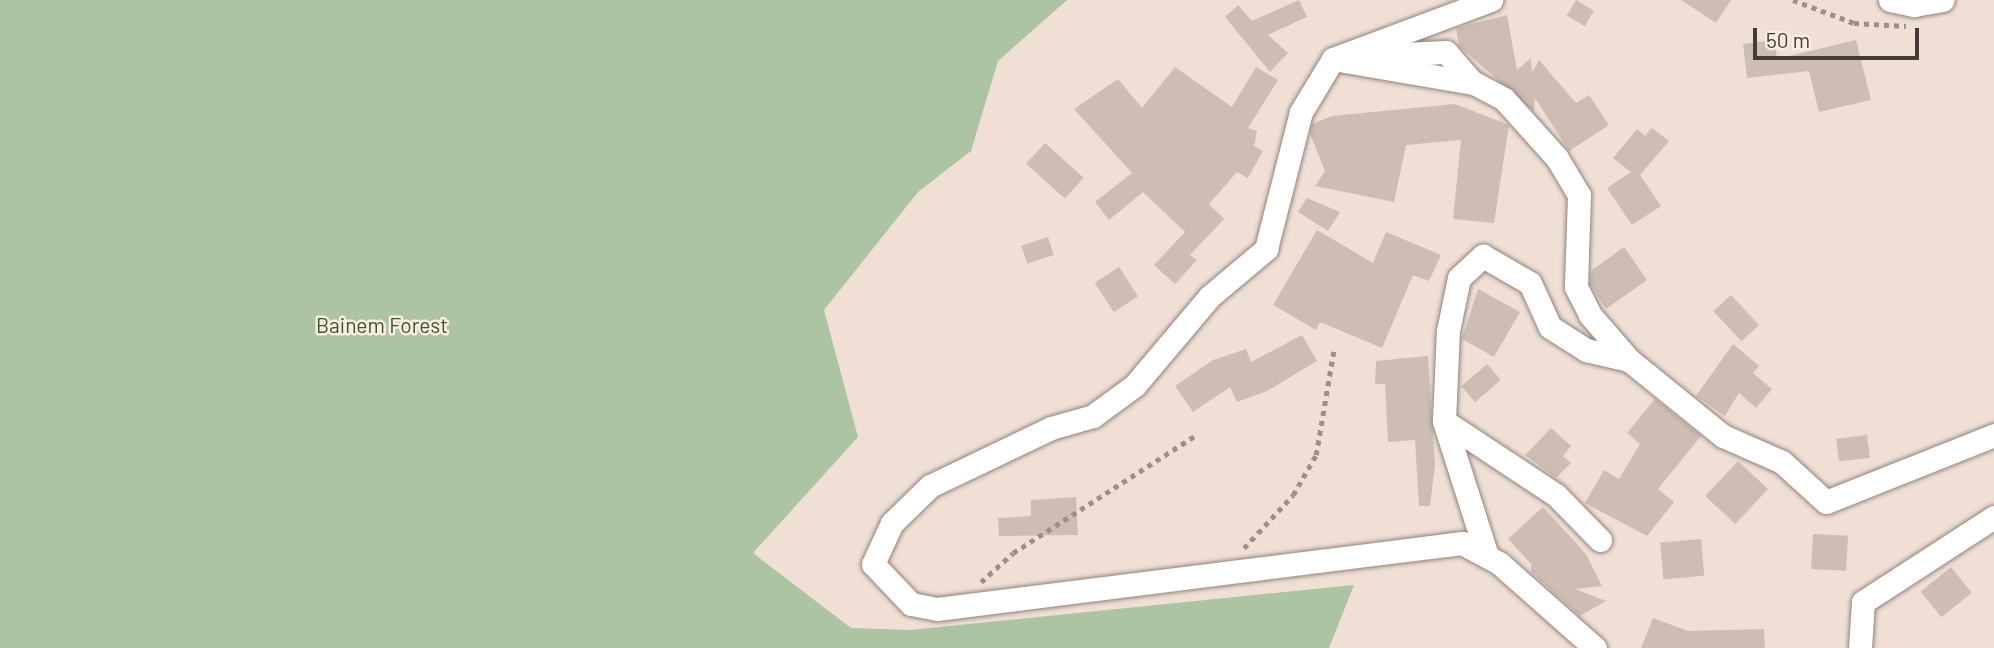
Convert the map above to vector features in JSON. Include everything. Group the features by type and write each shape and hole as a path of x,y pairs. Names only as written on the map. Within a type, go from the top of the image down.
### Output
{"street":[{"path":"1491,0 1333,59 1301,113 1266,248 1209,297 1135,385 1093,416 1051,428 930,486 892,523 873,564 911,604 959,607 1462,543 1487,556 1595,648"},
{"path":"1890,0 1914,5 1943,0"},
{"path":"1333,59 1446,52 1472,82 1504,99 1524,119 1579,195 1576,287 1629,360 1723,436 1782,462 1826,502 1994,435"},
{"path":"1487,556 1444,421 1448,331 1459,278 1483,256 1530,284 1550,327 1587,350 1629,360"},
{"path":"1444,421 1556,495 1600,540"},
{"path":"1860,648 1863,602 1994,517"}],"path":[{"path":"1793,0 1854,23 1903,29 1913,22"},
{"path":"1212,575 1293,495 1316,455 1334,349"},
{"path":"959,607 1013,553 1196,435"}],"green space":[{"name":"Bainem Forest","path":"0,0 1067,0 998,61 971,151 918,192 824,310 858,437 753,553 851,628 910,630 1354,585 1329,648 0,648"}],"building":[{"path":"1299,0 1307,17 1268,35 1288,53 1270,72 1225,17 1238,5 1252,21"},
{"path":"1576,0 1594,11 1585,26 1567,15"},
{"path":"1681,0 1731,0 1716,23"},
{"path":"1507,15 1517,70 1531,58 1532,72 1539,60 1576,103 1589,95 1609,125 1569,151 1535,98 1534,112 1459,46 1456,28"},
{"path":"1775,40 1777,59 1856,40 1871,100 1819,112 1809,71 1747,78 1743,44"},
{"path":"1175,67 1232,107 1256,67 1278,80 1248,128 1257,131 1254,146 1263,151 1248,178 1237,172 1209,204 1224,219 1190,255 1197,260 1175,284 1154,265 1185,232 1143,192 1109,220 1095,202 1132,173 1074,109 1118,79 1142,108"},
{"path":"1455,104 1509,125 1494,223 1453,219 1461,140 1406,145 1394,202 1315,186 1325,171 1310,134 1312,124 1332,116"},
{"path":"1652,128 1669,141 1640,175 1661,206 1632,225 1607,188 1631,172 1613,158 1637,129 1645,136"},
{"path":"1045,143 1084,178 1065,199 1026,164"},
{"path":"1307,198 1340,212 1328,231 1298,212"},
{"path":"1317,230 1373,263 1386,232 1441,255 1429,281 1413,275 1382,348 1320,322 1316,330 1273,305"},
{"path":"1048,237 1054,255 1027,264 1021,246"},
{"path":"1624,247 1647,280 1606,309 1590,284 1591,271"},
{"path":"1119,267 1138,296 1114,312 1095,283"},
{"path":"1478,289 1520,312 1494,357 1462,339"},
{"path":"1731,295 1759,325 1741,341 1713,311"},
{"path":"1302,335 1317,361 1267,391 1237,402 1230,387 1193,412 1175,386 1213,360 1246,349 1251,362"},
{"path":"1733,344 1759,366 1753,373 1772,389 1756,408 1739,393 1725,416 1696,396"},
{"path":"1428,356 1435,465 1430,506 1419,506 1415,440 1388,442 1385,384 1375,384 1376,361"},
{"path":"1487,364 1501,380 1475,402 1461,386"},
{"path":"1655,399 1701,436 1658,489 1674,502 1647,536 1585,503 1604,470 1619,479 1640,444 1627,433"},
{"path":"1551,428 1571,446 1563,456 1571,463 1556,478 1525,455"},
{"path":"1867,435 1870,458 1839,462 1836,439"},
{"path":"1738,461 1768,489 1735,524 1705,496"},
{"path":"1076,497 1078,535 999,536 998,518 1031,516 1031,500"},
{"path":"1543,507 1586,554 1602,586 1575,589 1606,601 1580,616 1531,572 1531,564 1508,539"},
{"path":"1813,534 1848,536 1846,571 1811,569"},
{"path":"1701,539 1704,576 1663,579 1660,543"},
{"path":"1951,567 1972,593 1941,617 1921,592"},
{"path":"1653,618 1688,631 1764,629 1765,648 1641,648"}]}
